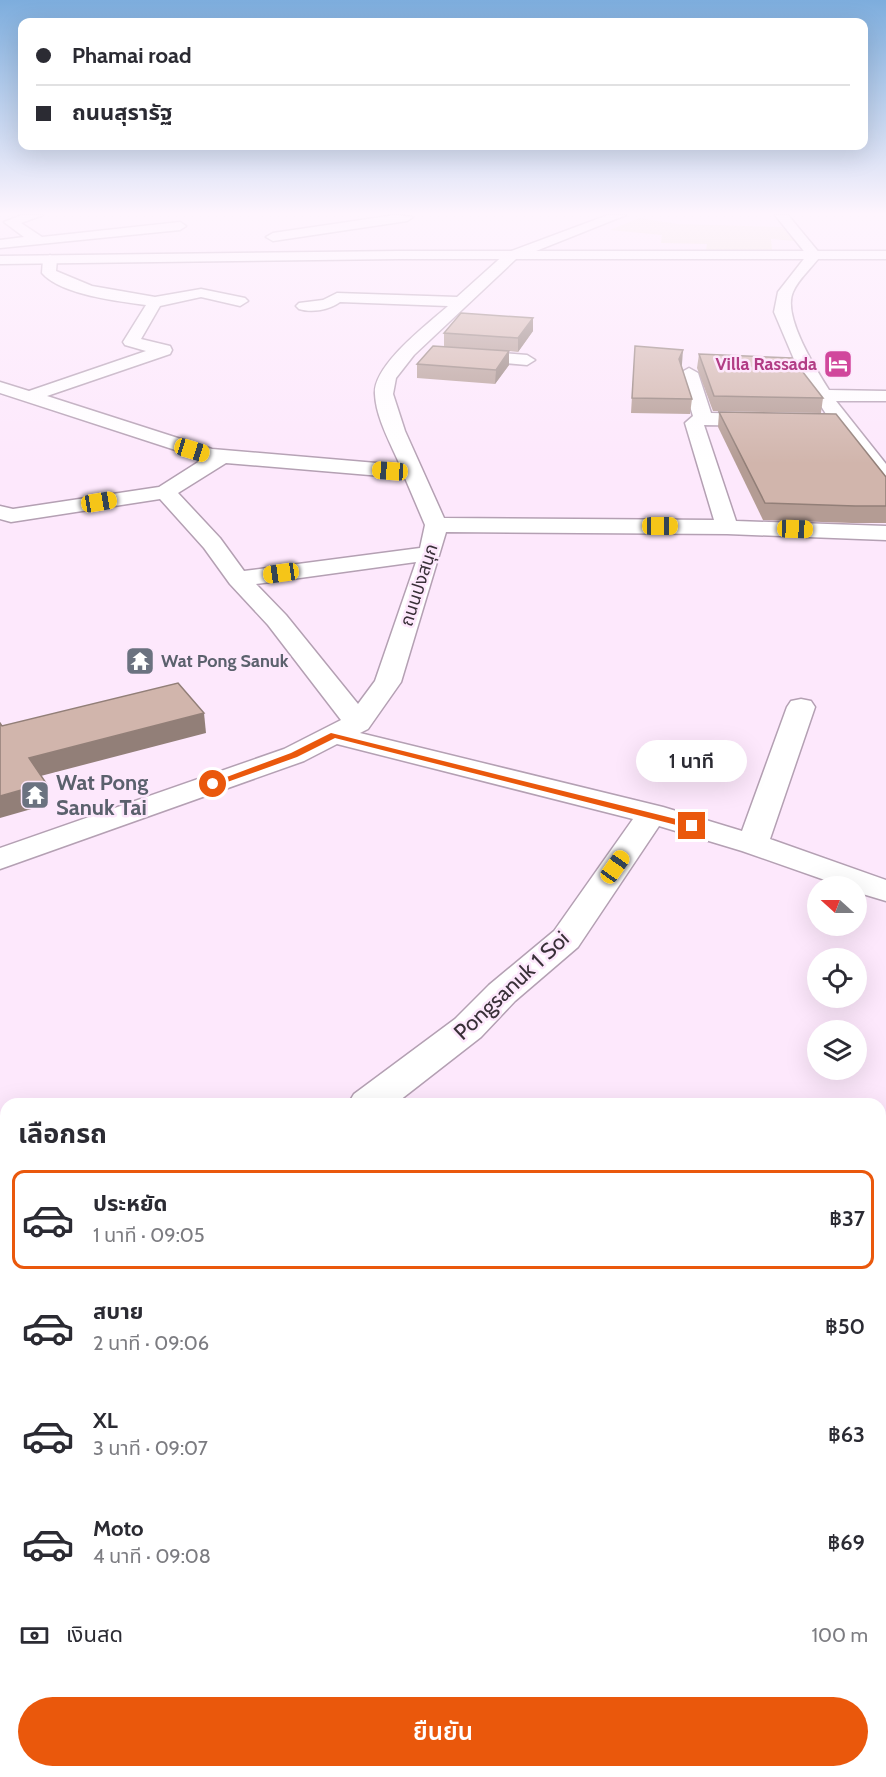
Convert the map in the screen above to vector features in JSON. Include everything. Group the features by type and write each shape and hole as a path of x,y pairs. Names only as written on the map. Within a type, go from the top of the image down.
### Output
{"street":[{"path":"129,298 155,302 169,302 183,298"},
{"path":"225,298 240,301"},
{"path":"304,306 327,304 332,298"},
{"path":"360,298 463,302"},
{"name":"ถนนปงสนุก","path":"346,729 388,682 430,553 436,525 395,430 384,394 387,378 408,351 467,298"},
{"path":"784,298 782,312 808,371 840,421 886,477"},
{"path":"31,396 160,354 164,350 131,342 155,302"},
{"path":"408,351 527,360"},
{"path":"689,373 703,418"},
{"path":"0,387 156,440 222,457 412,472"},
{"path":"823,395 886,396"},
{"path":"727,527 694,423 703,418 783,420"},
{"path":"817,421 840,421"},
{"path":"0,512 11,516 165,492 222,457"},
{"path":"165,492 212,543 238,579 277,620 346,729"},
{"path":"436,525 727,527 886,533"},
{"path":"238,579 430,553"},
{"path":"753,844 801,707"},
{"path":"0,859 294,755 346,729 753,844 886,891"},
{"name":"Pongsanuk 1 Soi","path":"376,1098 468,1028 502,993 566,939 652,814"}],"building":[{"path":"461,313 533,318 518,338 444,333"},
{"path":"433,346 509,351 496,370 417,364"},
{"path":"635,346 683,350 679,359 692,399 632,398"},
{"path":"699,354 792,358 823,398 714,396"},
{"path":"719,412 836,414 886,477 886,506 765,503"},
{"path":"178,683 204,713 29,758 46,783 0,796 0,723 2,726"}],"place":[{"name":"Villa Rassada","path":"838,364"},
{"name":"Wat Pong Sanuk","path":"140,661"},
{"name":"Wat Pong Sanuk Tai","path":"35,795"}],"route":[{"path":"213,784 294,755 334,735 692,826"}]}
